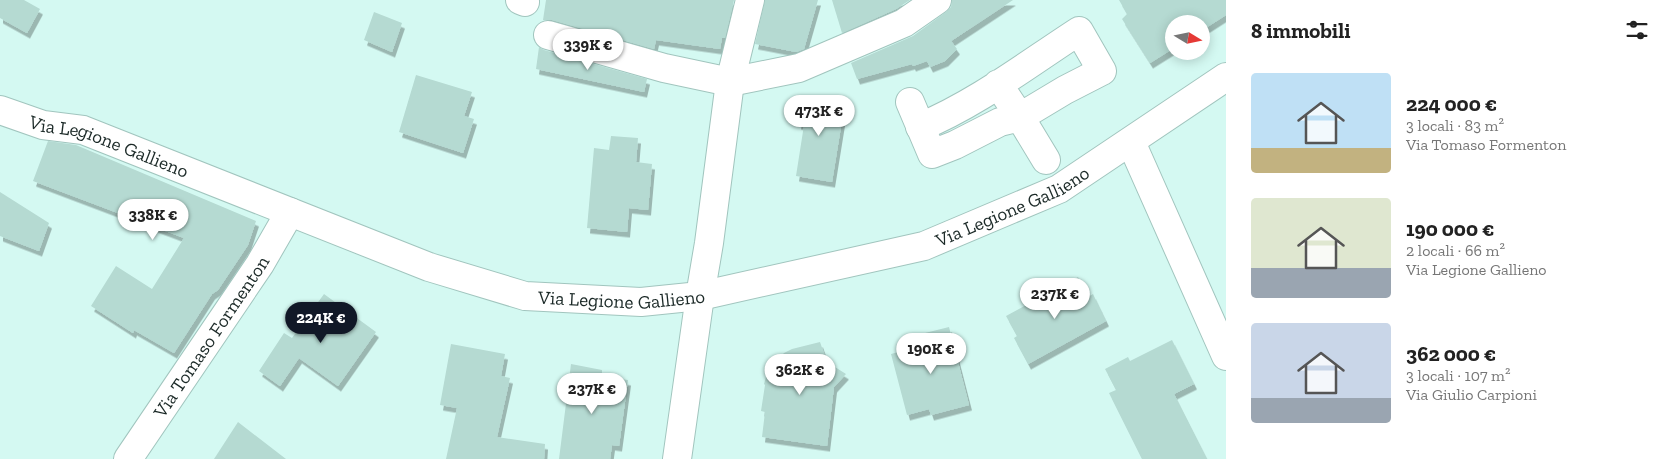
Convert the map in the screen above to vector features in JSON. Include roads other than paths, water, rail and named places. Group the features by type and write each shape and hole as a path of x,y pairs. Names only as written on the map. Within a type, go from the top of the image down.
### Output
{"street":[{"path":"677,459 730,82 750,0"},
{"path":"548,35 664,68 730,82 799,68 904,23 937,0"},
{"path":"910,102 920,127 932,154 955,145 1000,122 1020,117 1065,90 1102,71 1079,31 942,118 920,127"},
{"name":"Via Legione Gallieno","path":"0,110 43,125 84,130 429,267 525,296 641,302 700,296 924,246 1059,189 1226,77"},
{"path":"998,84 1046,160"},
{"path":"1131,142 1226,356"},
{"name":"Via Tomaso Formenton","path":"128,459 260,264 290,212"}]}
